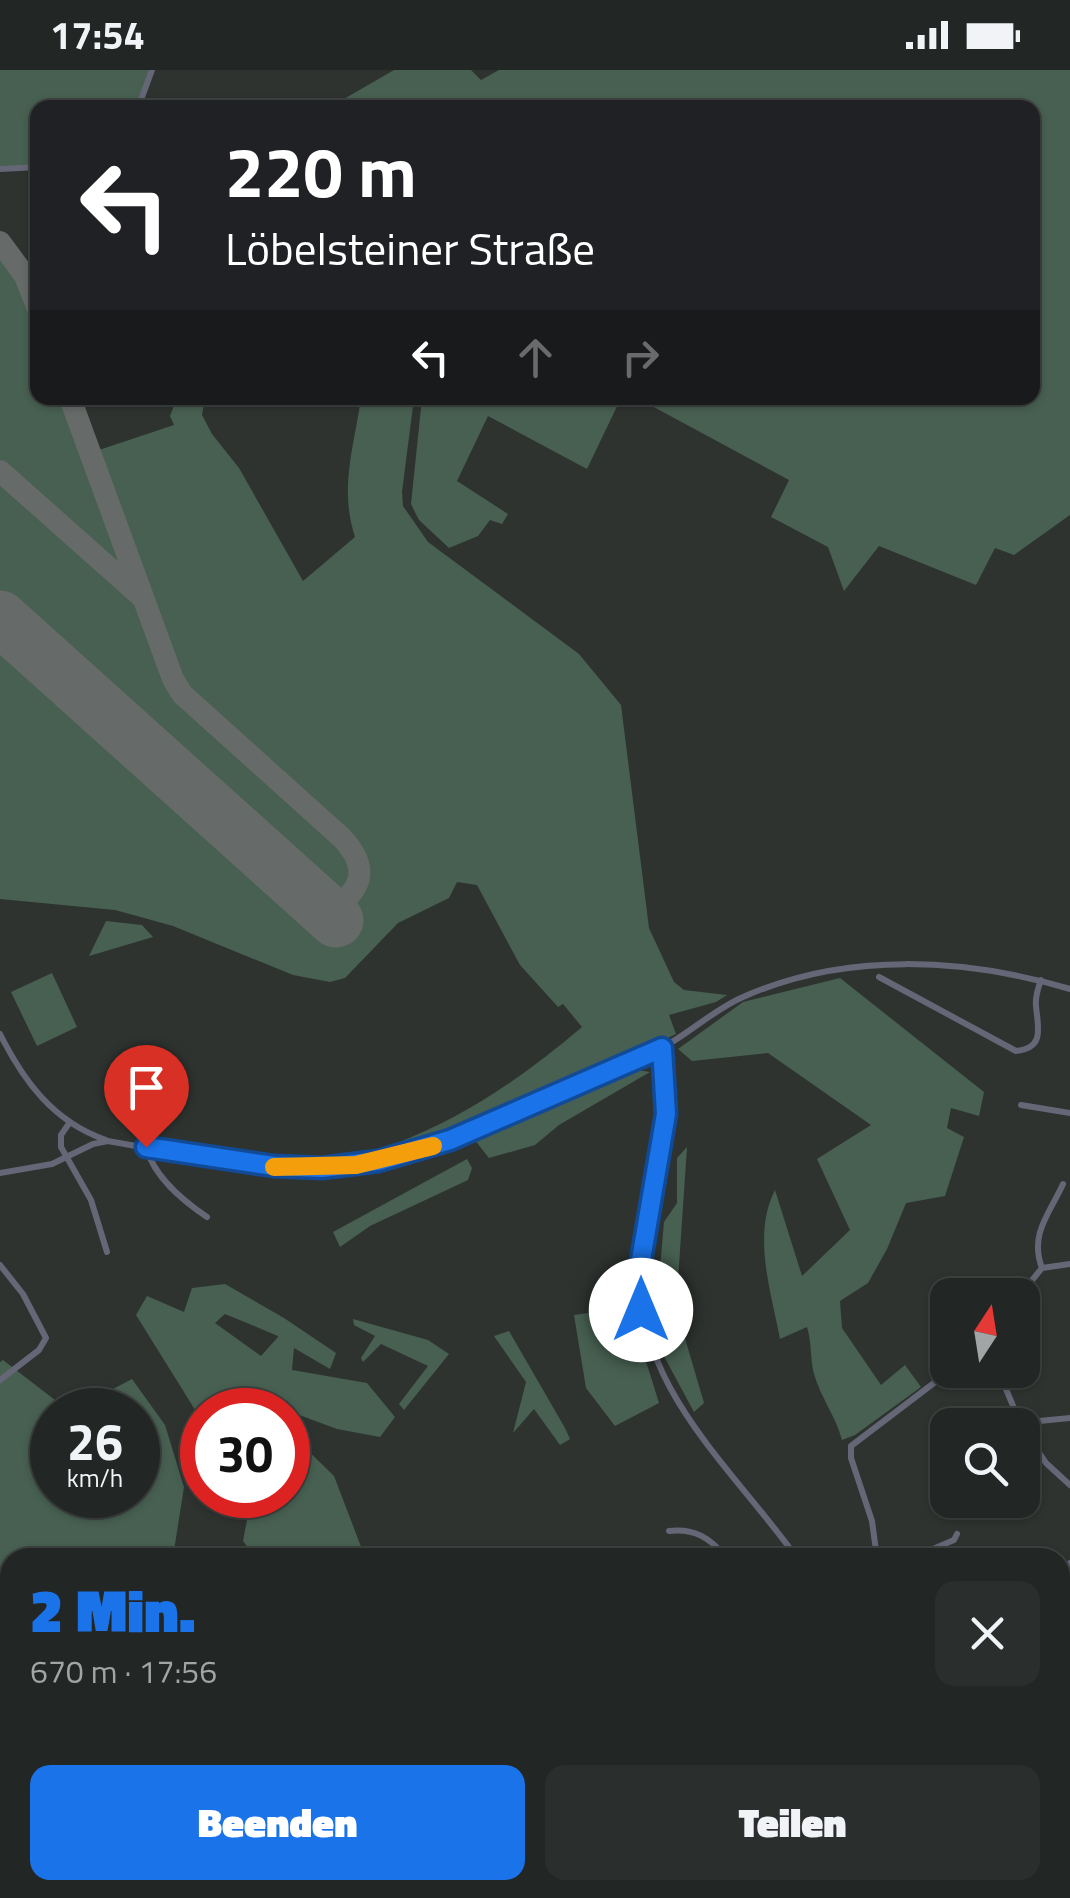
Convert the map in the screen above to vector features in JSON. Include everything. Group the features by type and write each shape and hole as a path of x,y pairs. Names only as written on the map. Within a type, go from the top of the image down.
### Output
{"street":[{"path":"141,100 152,70"},
{"path":"0,169 30,167"},
{"path":"0,1034 32,1088 70,1122 108,1141 274,1166 322,1168 378,1161 450,1140 662,1048 744,996 777,984 852,968 959,964 1070,989"},
{"path":"878,977 1016,1051 1031,1047 1038,1037 1036,1000 1040,980"},
{"path":"662,1048 666,1114 641,1260 643,1323 658,1364 706,1446 789,1548"},
{"path":"1021,1105 1070,1113"},
{"path":"70,1122 60,1138 61,1147 92,1200 108,1252"},
{"path":"0,1172 52,1164 108,1141"},
{"path":"146,1147 152,1163 169,1185 207,1217"},
{"path":"1042,1268 1037,1247 1042,1221 1063,1184"},
{"path":"1034,1278 1042,1268 1070,1264"},
{"path":"0,1265 23,1294 46,1338 39,1350 0,1380"},
{"path":"876,1548 851,1446 930,1386"},
{"path":"1040,1422 1070,1418"},
{"path":"1040,1454 1070,1485"},
{"path":"669,1531 706,1536 717,1548"},
{"path":"935,1548 954,1540 957,1534"}],"green space":[{"path":"0,70 149,70 139,100 30,100 30,166 0,168"},
{"path":"394,70 471,70 481,80 499,70 1070,70 1070,515 1014,555 995,548 976,585 879,546 844,591 828,547 771,517 789,480 650,405 1040,405 1040,100 342,100"},
{"path":"0,250 30,301 30,405 69,405 87,454 174,425 170,416 174,405 204,405 202,415 212,434 239,468 303,581 355,537 348,484 360,405 413,405 403,506 428,542 579,654 621,705 649,928 674,982 684,990 727,995 716,1002 669,1015 676,1034 608,1066 600,1062 501,1112 396,1148 394,1144 493,1094 582,1027 520,965 477,885 457,882 449,898 398,923 345,978 330,982 293,975 173,926 115,910 0,899"},
{"path":"421,405 618,405 587,469 488,416 457,481 508,514 502,524 490,520 478,536 449,548 419,520 411,504"},
{"path":"106,921 142,925 153,937 89,956"},
{"path":"52,973 77,1027 37,1046 11,992"},
{"path":"840,978 984,1092 979,1116 951,1108 947,1128 964,1137 945,1196 906,1203 868,1283 840,1301 842,1328 881,1385 905,1365 921,1387 855,1435 842,1440 814,1374 807,1327 780,1339 768,1283 765,1226 775,1190 802,1276 850,1230 817,1159 871,1125 768,1053 692,1061 678,1049 743,1002"},
{"path":"637,1070 650,1072 559,1125 535,1145 489,1158 474,1139"},
{"path":"687,1147 677,1295 679,1318 704,1403 694,1412 659,1347 657,1327 667,1305 658,1292 664,1222 677,1203 677,1158"},
{"path":"467,1159 472,1168 468,1180 370,1226 340,1247 333,1232"},
{"path":"225,1284 336,1353 330,1369 294,1348 292,1370 367,1383 395,1417 380,1437 310,1419 310,1388 181,1388 136,1315 147,1296 184,1312 192,1288","holes":["225,1314 278,1336 261,1356 215,1323"]},
{"path":"629,1307 659,1403 615,1426 586,1388 574,1315"},
{"path":"353,1319 428,1340 449,1354 404,1410 399,1404 428,1366 381,1344 363,1362 361,1358 375,1336 354,1325"},
{"path":"509,1331 570,1439 560,1445 534,1409 513,1433 526,1382 494,1336"},
{"path":"3,1360 39,1388 30,1388 30,1518 160,1518 160,1418 180,1474 174,1548 0,1548 0,1362"},
{"path":"132,1379 138,1388 115,1388"},
{"path":"310,1453 334,1476 362,1548 248,1548 243,1541 247,1518 310,1518"}],"taxiway":[{"path":"0,242 30,289"},
{"path":"73,405 173,679 182,694 342,838 357,860 359,879 355,888 328,913"},
{"path":"0,471 143,598"}],"runway":[{"path":"0,618 336,920"}],"slow traffic":[{"path":"274,1167 356,1165 433,1146"}],"route":[{"path":"146,1147 274,1166 322,1168 378,1161 450,1140 662,1048 666,1114 641,1260 641,1310"}]}
